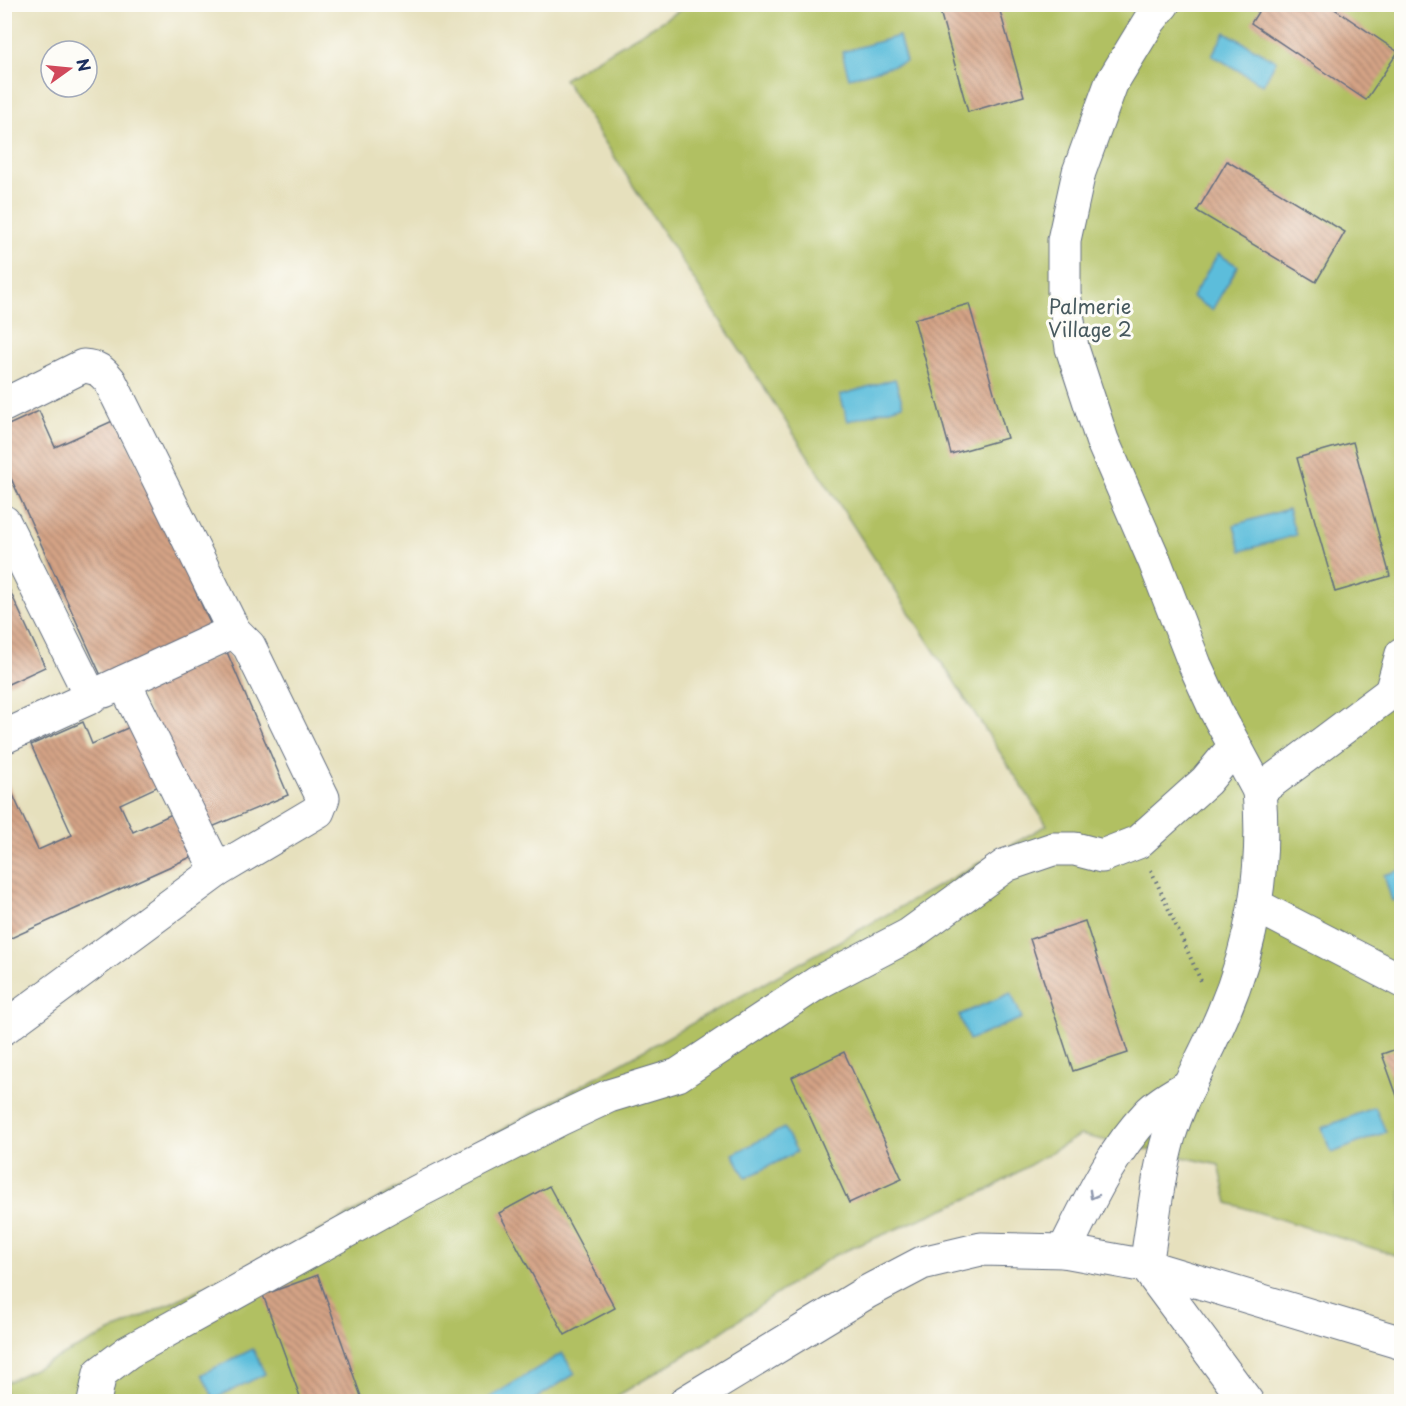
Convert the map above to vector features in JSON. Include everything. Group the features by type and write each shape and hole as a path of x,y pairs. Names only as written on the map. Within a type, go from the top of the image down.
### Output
{"street":[{"path":"1163,4 1150,20 1111,84 1079,172 1064,240 1064,293 1072,348 1102,440 1155,562 1195,665 1259,790 1262,820 1255,905 1241,966 1229,999 1189,1086 1165,1154 1146,1266 1247,1401"},
{"path":"4,405 83,366 94,367 102,371 110,381 234,631 249,645 323,798 323,805 312,815 217,871 4,1028"},
{"path":"4,522 91,697"},
{"path":"4,737 234,631"},
{"path":"1259,790 1397,687 1401,654"},
{"path":"124,682 217,871"},
{"path":"94,1401 100,1373 128,1352 417,1192 560,1119 609,1096 678,1075 817,983 909,935 1006,865 1053,849 1075,849 1102,856 1138,842 1206,781 1235,746"},
{"path":"1255,905 1401,981"},
{"path":"1064,1251 1092,1195 1123,1145 1148,1114 1189,1086"},
{"path":"686,1401 867,1292 922,1263 981,1249 1064,1251 1146,1266 1401,1342"}],"path":[{"path":"1138,842 1200,980 1209,993 1229,999"}],"green space":[{"name":"Palmerie Village 2","path":"689,5 1401,5 1401,1257 1228,1203 1219,1165 1080,1135 988,1190 833,1256 705,1343 609,1401 5,1402 5,1383 326,1228 1047,825 564,79"}],"water":[{"path":"1225,32 1276,61 1263,85 1212,55"},
{"path":"899,36 906,62 849,78 842,52"},
{"path":"1218,254 1238,266 1212,310 1192,297"},
{"path":"895,379 903,405 848,421 840,395"},
{"path":"1288,509 1296,535 1241,551 1234,525"},
{"path":"1401,870 1401,898 1392,901 1384,875"},
{"path":"1011,993 1022,1018 969,1040 959,1015"},
{"path":"1375,1107 1386,1132 1332,1153 1322,1128"},
{"path":"784,1128 797,1152 746,1178 733,1154"},
{"path":"253,1349 265,1374 214,1399 202,1374"},
{"path":"562,1353 575,1374 532,1401 491,1401 489,1398"}],"building":[{"path":"938,4 998,4 1024,96 968,112"},
{"path":"1263,4 1327,4 1398,52 1366,100 1251,23"},
{"path":"1227,161 1345,232 1316,282 1197,211"},
{"path":"969,304 1007,438 951,454 914,319"},
{"path":"39,411 55,447 117,419 214,632 104,682 4,463 4,427"},
{"path":"1353,442 1390,576 1335,592 1297,458"},
{"path":"4,578 45,667 4,686"},
{"path":"227,652 288,795 200,832 140,689"},
{"path":"83,722 92,744 132,726 159,786 120,804 133,832 172,814 191,857 11,938 4,923 4,775 38,850 72,835 31,745"},
{"path":"1085,921 1128,1053 1073,1071 1030,939"},
{"path":"1402,1047 1402,1107 1401,1107 1382,1054"},
{"path":"844,1052 902,1179 849,1203 792,1077"},
{"path":"549,1186 615,1308 565,1335 499,1213"},
{"path":"318,1275 363,1402 302,1402 263,1295"}]}
